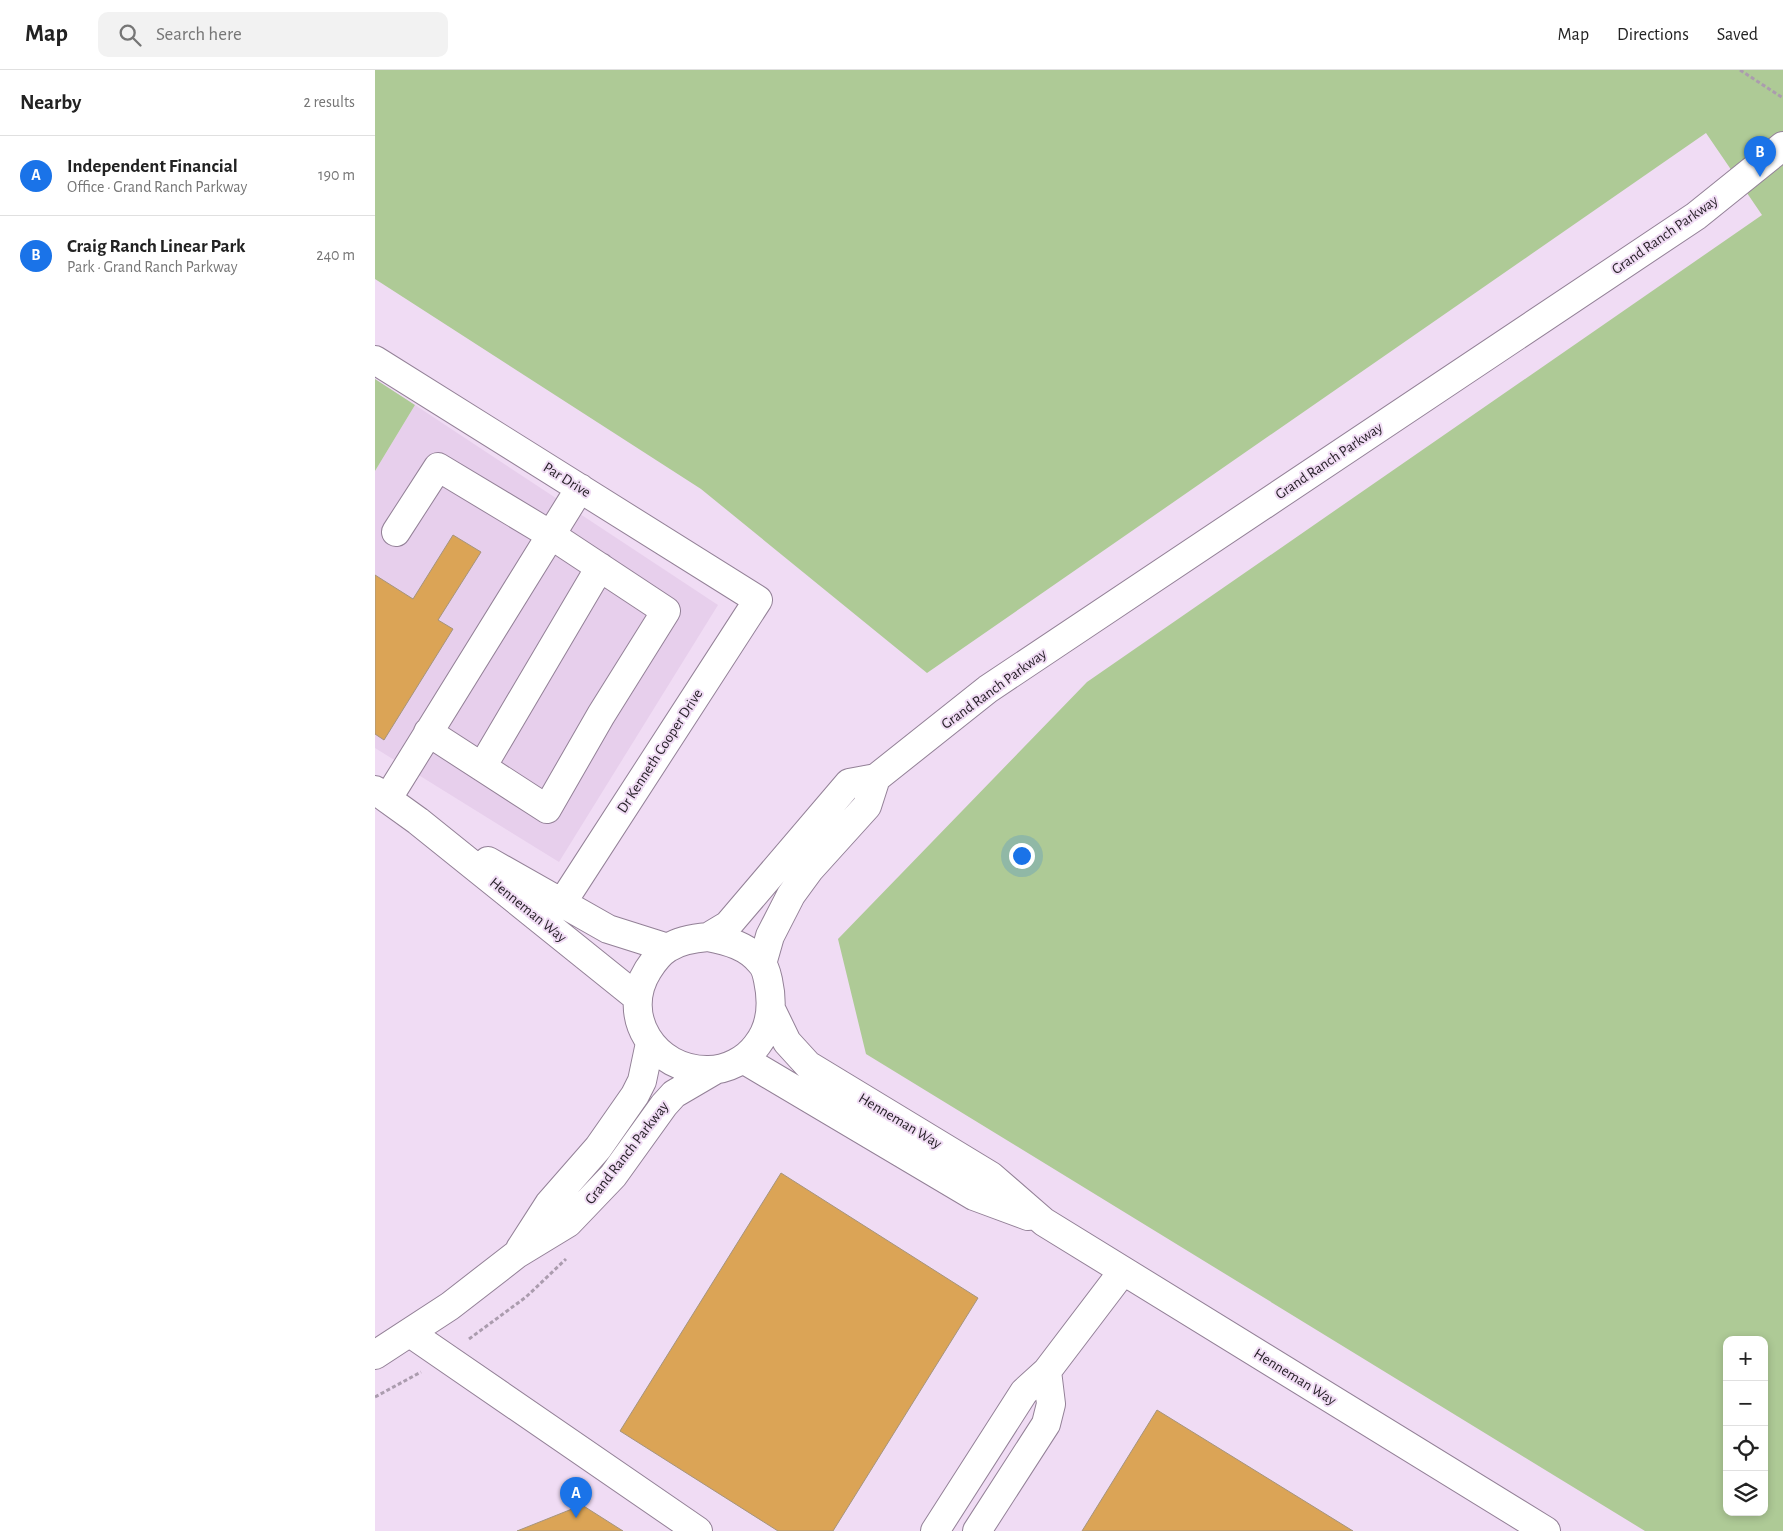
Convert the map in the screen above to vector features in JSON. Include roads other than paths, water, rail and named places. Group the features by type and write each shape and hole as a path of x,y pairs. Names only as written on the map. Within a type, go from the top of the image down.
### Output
{"street":[{"name":"Grand Ranch Parkway","path":"708,937 728,925 849,783 876,778 987,689 1697,216 1783,146"},
{"name":"Par Drive","path":"375,360 758,600"},
{"path":"396,532 438,467 551,535 666,611 601,714 547,809 428,732"},
{"path":"381,794 428,732 580,488"},
{"path":"482,767 600,567"},
{"name":"Dr Kenneth Cooper Drive","path":"562,903 758,600"},
{"path":"762,964 770,936 791,896 810,869 867,806 876,778"},
{"name":"Henneman Way","path":"381,794 418,821 638,998"},
{"name":"Henneman Way","path":"418,821 608,929 668,948"},
{"path":"708,937 729,941 747,950 762,964 769,988 771,1009 767,1028 757,1046 743,1060 715,1070 696,1071 678,1066 663,1056 650,1042 638,1013 638,998 643,978 653,961 668,948 687,939 708,937"},
{"name":"Henneman Way","path":"771,1009 787,1042 808,1066 991,1176 1043,1222 1546,1531"},
{"name":"Grand Ranch Parkway","path":"517,1254 549,1204 598,1148 635,1095 642,1081 650,1042"},
{"name":"Henneman Way","path":"743,1060 974,1196 1043,1222"},
{"name":"Grand Ranch Parkway","path":"375,1355 410,1334 470,1292 517,1254 568,1223 608,1182 674,1094 715,1070"},
{"path":"935,1531 1024,1392 1047,1371 1123,1271"},
{"path":"410,1334 698,1531"},
{"path":"977,1531 1046,1424 1051,1404 1047,1371"}],"place":[{"name":"Craig Ranch Linear Park","path":"1760,177"},
{"name":"Independent Financial","path":"576,1518"}]}
